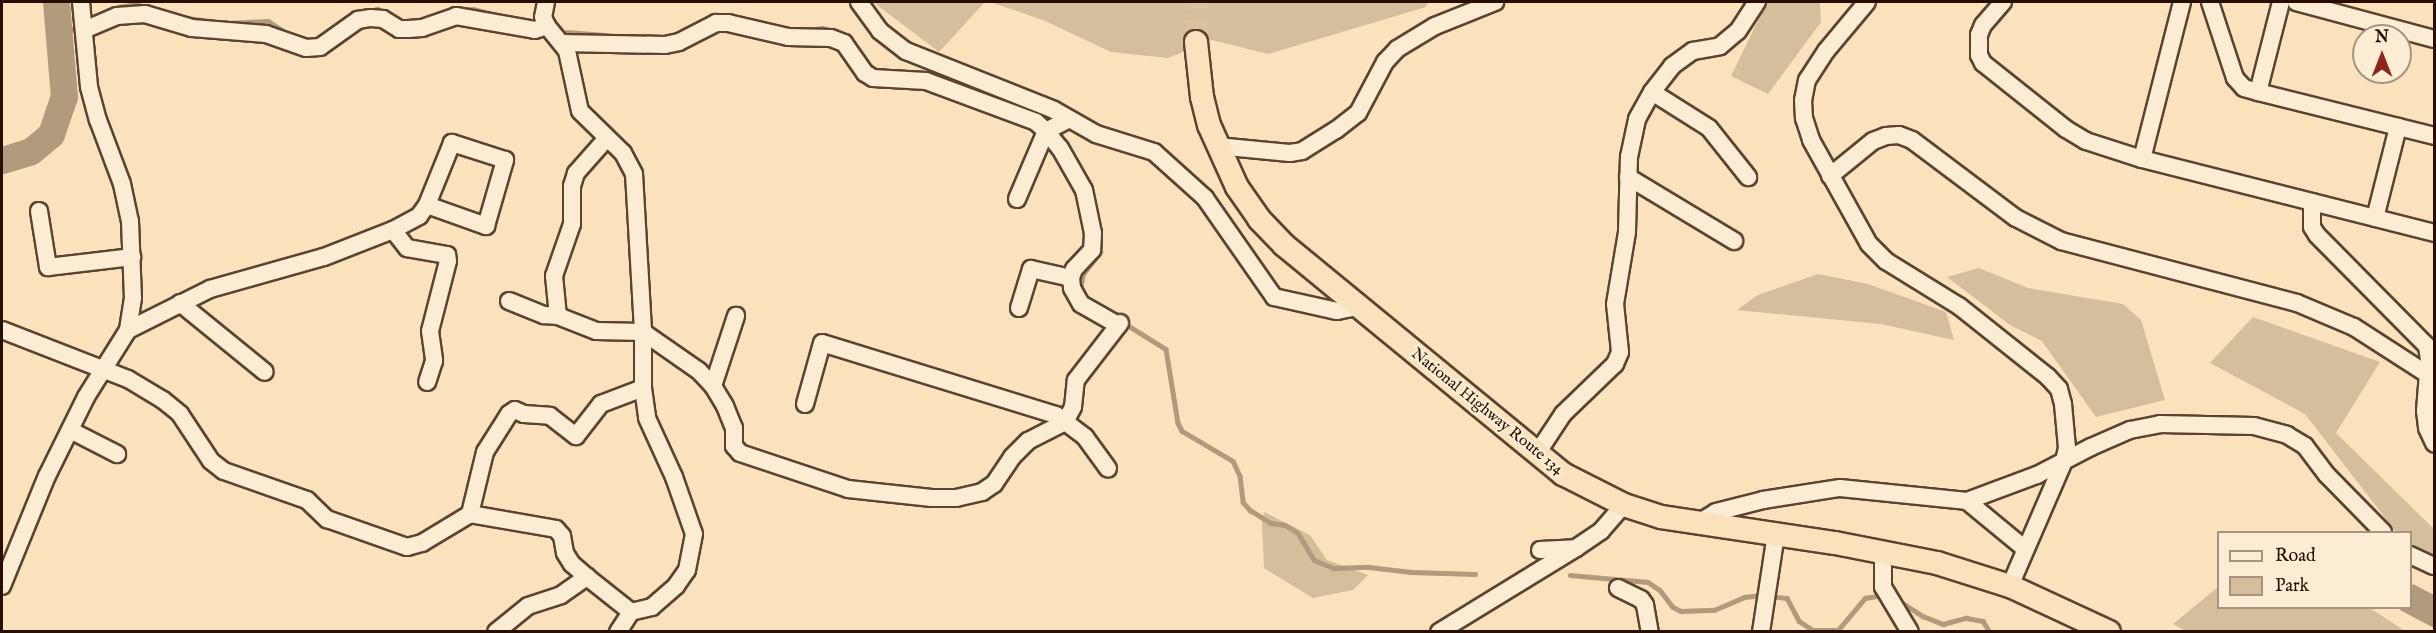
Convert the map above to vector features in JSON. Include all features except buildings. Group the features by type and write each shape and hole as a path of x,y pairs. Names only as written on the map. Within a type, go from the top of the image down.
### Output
{"highway":[{"name":"National Highway Route 134","path":"1196,42 1202,97 1217,146 1237,187 1259,219 1284,245 1536,454 1588,488 1624,505 1661,517 1883,551 1936,563 2010,586 2104,630"}],"street":[{"path":"546,2 543,16 547,26 562,43 570,60 580,111 623,153 634,174 643,332 643,388 647,418 674,477 694,534 687,570 676,586 652,607 631,612 618,632"},
{"path":"509,301 544,315 558,316 596,331 643,332 699,371 713,386 731,417 735,446 740,453 848,489 932,498 956,498 982,492 994,484 1012,457 1028,441 1065,422 1073,407 1076,380 1119,324 1081,303 1074,295 1071,278 1074,269 1092,250 1093,233 1084,190 1060,148 1054,110 906,51 880,32 859,2"},
{"path":"1217,146 1290,153 1302,151 1358,113 1385,62 1396,49 1435,26 1495,2"},
{"path":"1536,454 1563,414 1615,364 1620,352 1615,304 1627,232 1629,157 1637,119 1652,92 1672,66 1694,51 1720,46 1738,31 1757,2"},
{"path":"1867,2 1815,66 1807,80 1803,100 1804,118 1811,140 1869,244 1886,261 1959,306 2048,377 2058,389 2063,404 2067,448 2064,461 2024,548 2010,586"},
{"path":"2003,2 1983,25 1979,34 1979,54 1983,63 2066,129 2086,141 2142,159 2434,233"},
{"path":"2142,159 2182,2"},
{"path":"2210,2 2235,78 2244,88 2434,136"},
{"path":"2258,92 2281,2"},
{"path":"2296,2 2434,39"},
{"path":"2,586 47,476 103,369 128,330 133,298 130,221 122,184 98,120 89,87 83,17 138,13 192,28 266,34 306,48 320,46 358,20 371,18 383,19 399,29 422,28 456,16 535,30 547,26"},
{"path":"562,43 665,45 679,42 716,24 728,23 788,37 831,38 844,43 865,73 873,78 927,81 1036,122 1096,134 1154,152 1205,198 1274,297 1337,311 1358,307"},
{"path":"1652,92 1709,128 1748,177"},
{"path":"1017,199 1057,125"},
{"path":"2375,218 2398,127"},
{"path":"1830,176 1873,141 1886,136 1899,135 1911,140 2016,218 2061,242 2324,312 2354,327 2431,373"},
{"path":"558,316 554,276 572,224 572,186 576,173 607,138"},
{"path":"128,330 210,289 324,257 393,230 419,216 427,205 452,143 505,160 486,226 427,205"},
{"path":"1628,177 1734,242"},
{"path":"2312,202 2312,227 2317,235 2427,346 2431,373 2425,411 2427,428 2434,443"},
{"path":"39,211 48,267 132,257"},
{"path":"393,230 407,248 447,255 448,261 430,332 434,361 427,382"},
{"path":"1019,308 1031,269 1071,278"},
{"path":"180,303 265,372"},
{"path":"713,386 736,316"},
{"path":"2,330 128,379 163,400 180,414 211,461 224,471 307,500 327,519 407,547 422,543 470,514 556,530 562,536 565,552 572,564 631,612"},
{"path":"805,404 822,343 1045,412 1065,422 1085,437 1108,469"},
{"path":"470,514 485,452 509,414 514,410 524,414 550,416 576,436 601,404 643,388"},
{"path":"1698,523 1716,512 1826,489 1967,501 2037,475 2130,430 2160,424 2254,426 2287,435 2305,446 2327,475 2382,531"},
{"path":"70,430 117,454"},
{"path":"1967,501 2024,548"},
{"path":"1439,632 1601,531 1624,505"},
{"path":"1761,632 1776,534"},
{"path":"1540,550 1576,548"},
{"path":"1883,551 1883,587 1910,632"},
{"path":"2412,556 2434,566"},
{"path":"496,632 528,606 561,595 587,577"},
{"path":"1617,588 1641,599 1646,605 1650,632"}],"green space":[{"path":"873,2 985,2 939,52"},
{"path":"990,2 1428,2 1426,7 1268,54 1212,40 1168,58 1111,52 1043,20"},
{"path":"1767,2 1820,2 1821,22 1768,94 1731,76"},
{"path":"1979,268 2028,288 2123,304 2141,320 2165,400 2096,417 2042,341 2010,325 1947,277"},
{"path":"1818,274 1868,284 1946,312 1954,340 1881,324 1737,310 1758,295"},
{"path":"2253,317 2380,362 2336,433 2434,529 2434,556 2412,549 2412,531 2395,531 2305,414 2210,363"},
{"path":"1264,512 1310,535 1327,560 1368,575 1353,590 1313,598 1264,568 1262,523"},
{"path":"2217,588 2217,609 2372,609 2405,631 2187,632 2173,624"}],"shaded area":[{"path":"2413,584 2434,595 2434,628 2400,610 2412,609"}],"waterway":[{"path":"2,160 31,151 51,134 64,97 56,2"},
{"path":"86,21 119,7 135,4 146,7"},
{"path":"354,14 377,9 383,12"},
{"path":"453,10 473,9 506,17"},
{"path":"186,18 210,21"},
{"path":"228,23 268,21 288,34"},
{"path":"61,36 79,25"},
{"path":"808,30 822,28 838,32"},
{"path":"567,32 617,36"},
{"path":"1040,116 1050,122 1064,142"},
{"path":"1080,289 1083,274 1100,252 1100,232"},
{"path":"1124,323 1166,349 1178,423 1182,431 1233,461 1240,476 1243,502 1250,510 1271,523 1285,525 1298,533 1314,560 1334,568 1369,567 1411,572 1475,574"},
{"path":"1570,575 1648,582 1660,590 1673,607 1681,611 1714,610 1744,597 1762,595"},
{"path":"1770,596 1787,598 1799,621 1813,630 1838,630 1865,598 1878,596"},
{"path":"1898,600 1923,616 1943,624 1966,618 1983,621 1990,632"}],"tunnel":[{"path":"1196,42 1197,2"}]}
